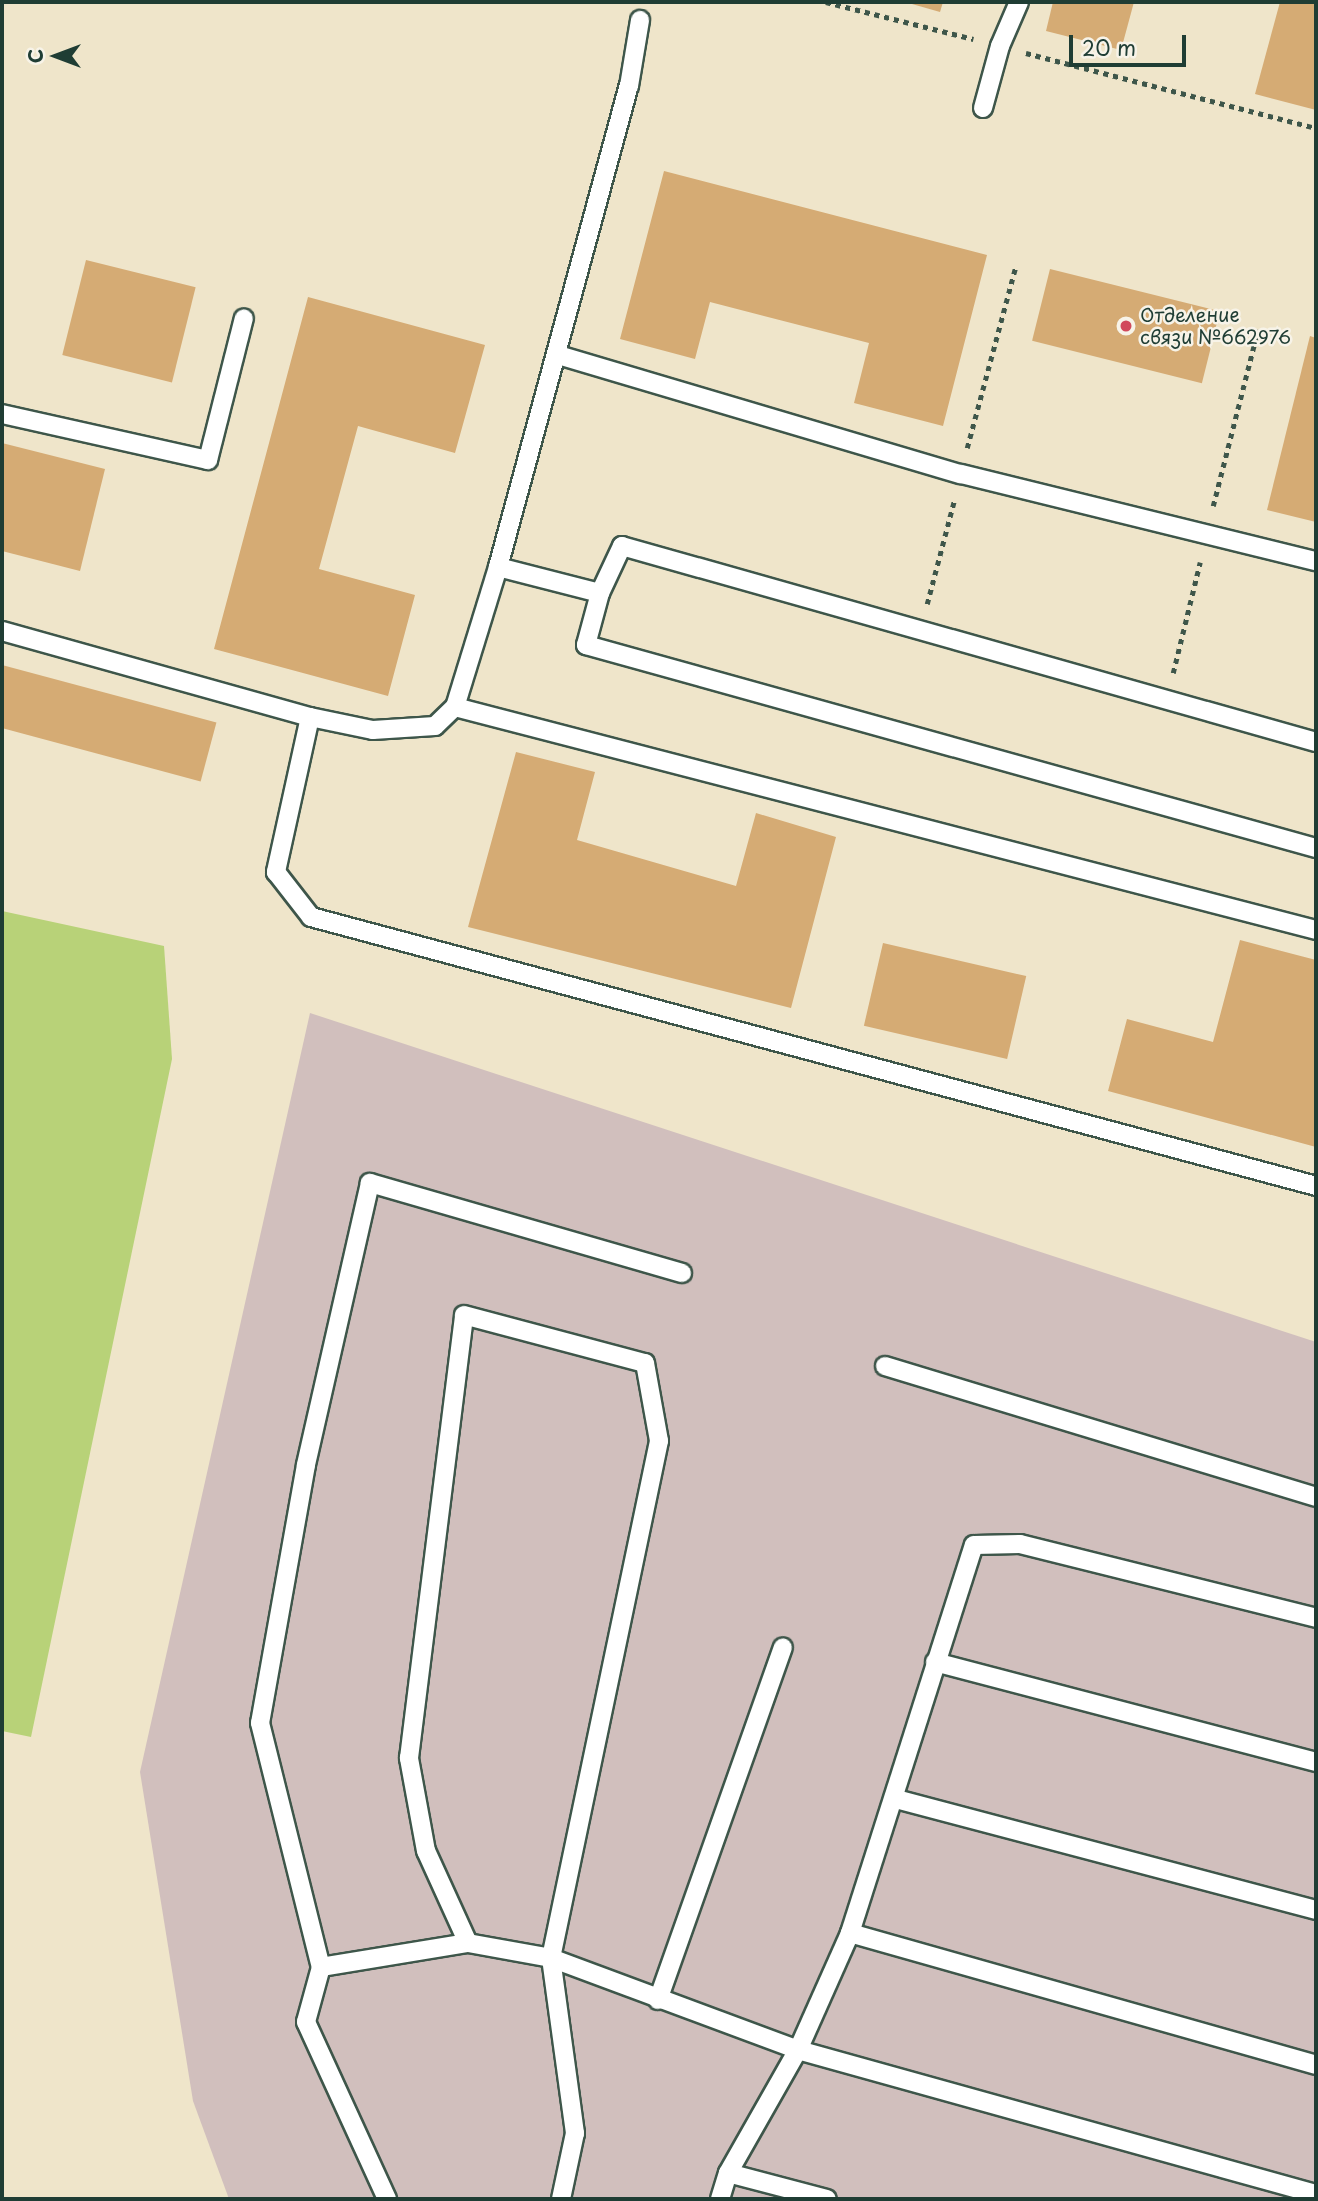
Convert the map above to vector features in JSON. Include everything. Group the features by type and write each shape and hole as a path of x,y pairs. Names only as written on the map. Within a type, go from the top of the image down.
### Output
{"lane":[{"path":"983,108 1000,46 1018,2"},
{"path":"2,631 310,717 373,730 435,726 455,707 558,355 629,86 640,20"},
{"path":"2,414 208,460 244,318"},
{"path":"558,355 961,474 1316,561"},
{"path":"1316,742 622,546 600,593 586,645 1316,848"},
{"path":"498,567 600,593"},
{"path":"455,707 1316,930"},
{"path":"310,717 276,872 311,917 1316,1186"},
{"path":"387,2199 306,2022 321,1967 260,1723 306,1465 370,1183 682,1273"},
{"path":"468,1943 426,1851 409,1759 464,1315 645,1363 659,1441 551,1958 575,2133 561,2199"},
{"path":"886,1366 1316,1497"},
{"path":"720,2199 729,2173 798,2050 850,1933 897,1799 935,1662 974,1545 1020,1544 1316,1618"},
{"path":"659,2000 783,1647"},
{"path":"935,1662 1316,1762"},
{"path":"897,1799 1316,1910"},
{"path":"850,1933 1316,2065"},
{"path":"321,1967 468,1943 551,1958 798,2050 1316,2194"},
{"path":"729,2173 827,2199"}],"path":[{"path":"826,2 1316,128"}],"shaded area":[{"path":"310,1013 1316,1342 1316,2199 229,2199 193,2101 140,1772"}],"green space":[{"path":"2,911 164,946 172,1059 31,1737 2,1731"}],"building":[{"path":"905,2 943,2 940,12"},
{"path":"1053,2 1134,2 1121,50 1046,31"},
{"path":"1280,2 1316,2 1316,110 1255,94"},
{"path":"664,171 987,255 943,426 854,403 869,343 710,302 695,359 620,339"},
{"path":"86,260 196,287 172,382 62,355"},
{"name":"Отделение связи №662976","path":"1050,269 1220,311 1202,383 1032,341"},
{"path":"308,297 485,345 455,453 358,426 319,569 415,595 388,696 214,649"},
{"path":"1310,336 1316,338 1316,522 1267,510"},
{"path":"2,443 105,469 80,571 2,551"},
{"path":"2,665 216,722 201,781 2,728"},
{"path":"516,752 595,772 577,840 736,886 756,813 836,837 791,1008 468,927"},
{"path":"1240,940 1316,960 1316,1147 1108,1091 1127,1019 1213,1042"},
{"path":"883,943 1026,976 1007,1059 864,1026"}],"place":[{"name":"Отделение связи №662976","path":"1126,326"}]}
